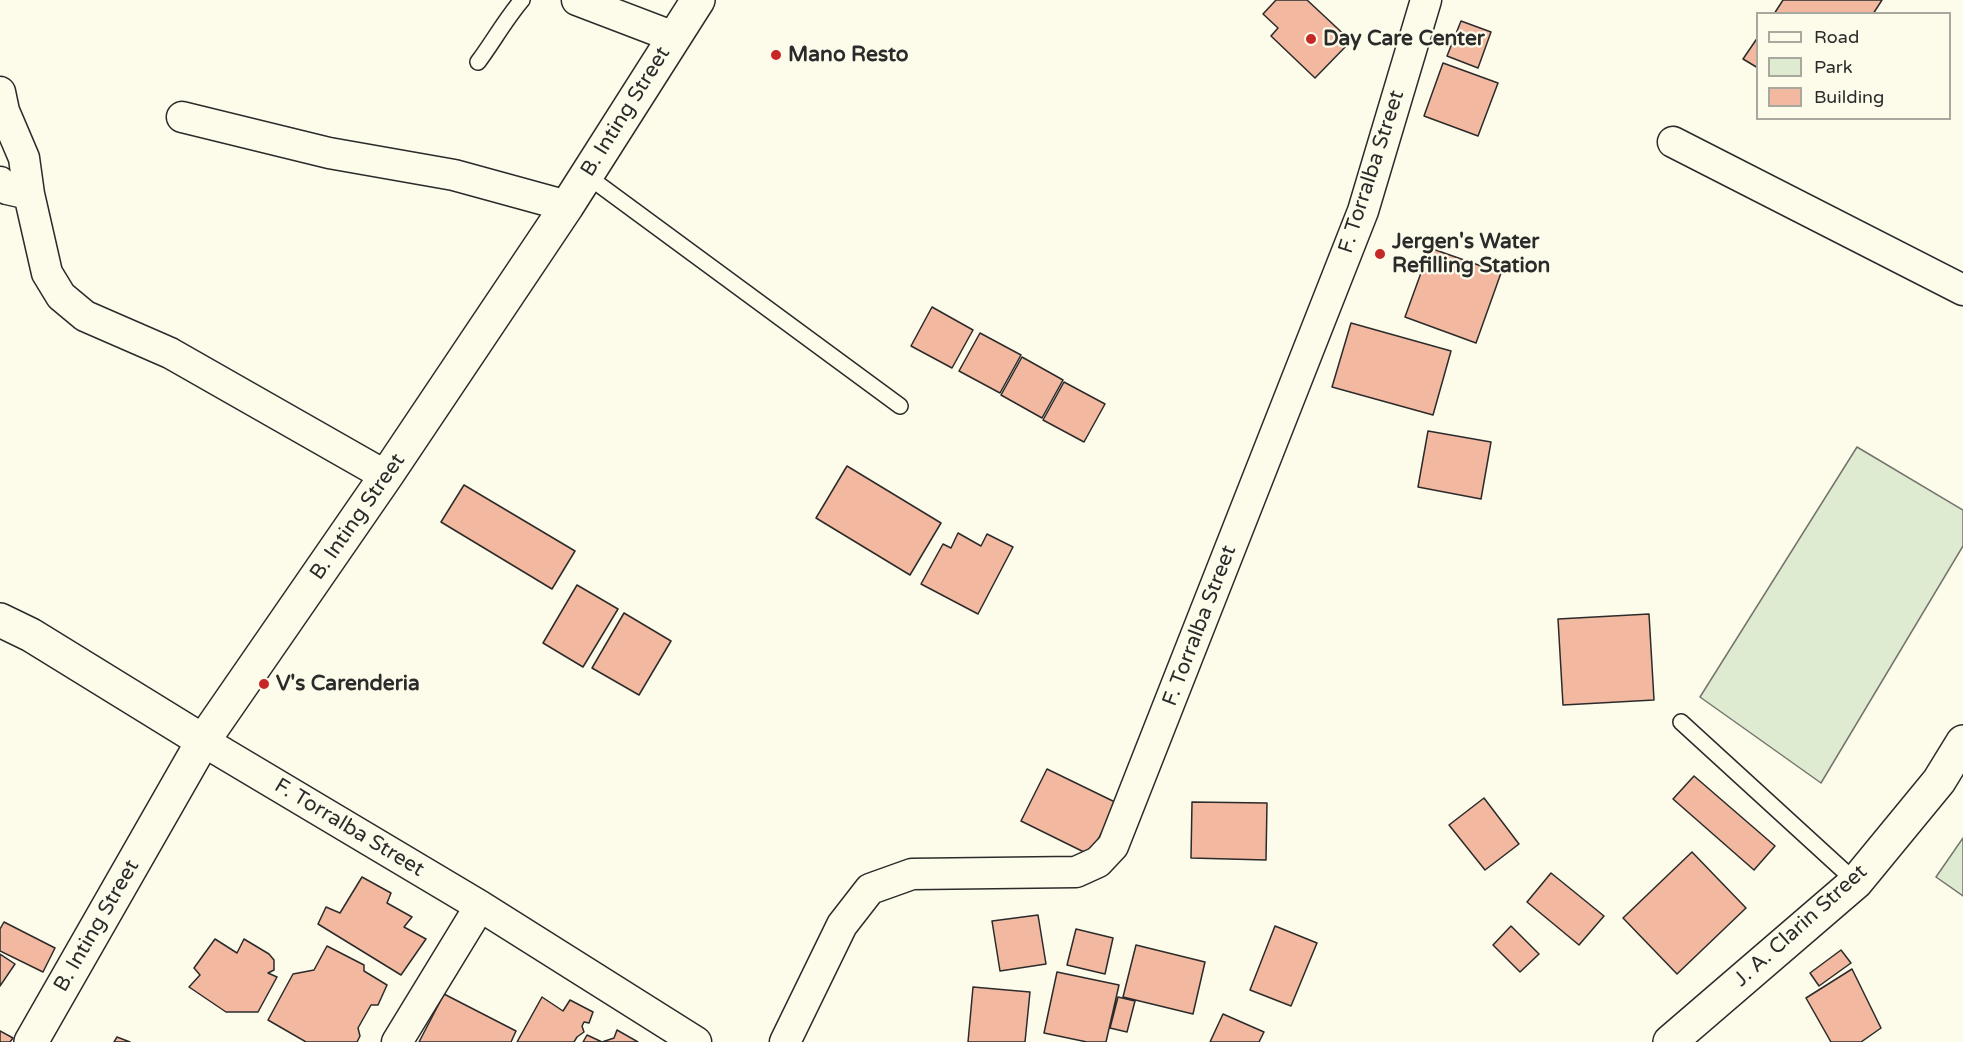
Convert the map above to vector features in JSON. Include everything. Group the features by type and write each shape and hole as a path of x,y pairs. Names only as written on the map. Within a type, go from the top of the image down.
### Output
{"street":[{"path":"577,0 674,37"},
{"name":"B. Inting Street","path":"32,1042 203,741 386,476 567,206 698,0"},
{"name":"F. Torralba Street","path":"785,1042 843,925 870,889 912,874 1076,872 1098,862 1113,846 1363,211 1426,0"},
{"path":"1,105 24,158 29,194 47,273 61,296 85,316 170,353 386,476"},
{"path":"182,117 329,153 454,176 567,206"},
{"path":"1672,142 1963,290"},
{"path":"0,182 8,189 29,194"},
{"name":"F. Torralba Street","path":"0,620 31,635 203,741 480,906 696,1042"},
{"name":"J. A. Clarin Street","path":"1670,1042 1856,882 1939,781 1963,742"},
{"path":"397,1042 480,906"}],"lane":[{"path":"478,63 494,42 508,16 522,0"},
{"path":"586,176 900,406"},
{"path":"1681,722 1856,882"}],"green space":[{"path":"1857,447 1963,510 1963,546 1821,783 1700,697"},
{"path":"1963,838 1963,896 1936,877"}],"building":[{"name":"Day Care Center","path":"1276,0 1307,0 1351,41 1315,78 1271,36 1278,28 1263,14"},
{"path":"1783,0 1882,0 1874,12 1775,12"},
{"path":"1461,21 1491,32 1478,68 1447,56"},
{"path":"1756,40 1756,67 1743,59"},
{"path":"1443,63 1498,83 1478,136 1424,116"},
{"path":"1430,248 1501,273 1476,343 1405,317"},
{"path":"932,307 973,330 952,368 911,346"},
{"path":"1351,323 1451,351 1433,415 1332,387"},
{"path":"980,333 1021,355 1000,393 959,371"},
{"path":"1022,357 1063,380 1042,418 1001,395"},
{"path":"1064,382 1105,404 1084,442 1043,420"},
{"path":"1428,431 1491,442 1481,499 1418,487"},
{"path":"847,466 941,523 910,575 816,518"},
{"path":"464,485 575,551 552,589 441,522"},
{"path":"958,533 981,546 987,534 1013,547 978,614 921,584 943,544 951,548"},
{"path":"577,585 618,609 583,667 543,643"},
{"path":"624,613 671,641 639,695 592,668"},
{"path":"1649,614 1654,700 1563,705 1558,619"},
{"path":"1047,769 1117,803 1090,855 1021,821"},
{"path":"1694,776 1775,846 1754,870 1673,799"},
{"path":"1484,798 1519,844 1485,870 1449,825"},
{"path":"1192,802 1267,803 1266,860 1191,858"},
{"path":"1692,852 1746,908 1677,974 1623,918"},
{"path":"1551,873 1604,916 1579,945 1527,902"},
{"path":"362,877 391,893 387,903 412,917 404,927 426,939 401,975 318,924 326,907 340,913"},
{"path":"1038,915 1046,964 1000,971 992,921"},
{"path":"4,922 55,948 43,972 0,951 0,929"},
{"path":"1275,926 1317,943 1291,1006 1250,990"},
{"path":"1511,926 1539,954 1520,972 1493,945"},
{"path":"1076,929 1113,938 1105,974 1067,965"},
{"path":"215,939 237,953 244,939 269,954 274,960 274,970 268,973 277,977 258,1012 226,1012 189,987 200,975 194,968"},
{"path":"1136,945 1205,962 1193,1014 1123,997"},
{"path":"327,946 364,965 364,971 387,985 378,1005 371,1005 358,1028 360,1036 357,1042 306,1042 268,1020 293,974 314,970"},
{"path":"1841,950 1851,963 1819,986 1810,973"},
{"path":"0,954 15,964 0,986"},
{"path":"1852,969 1881,1028 1861,1042 1831,1042 1806,998"},
{"path":"1057,972 1119,985 1106,1042 1087,1042 1044,1033"},
{"path":"973,987 1030,992 1025,1042 968,1042"},
{"path":"444,994 516,1031 511,1042 419,1042"},
{"path":"542,997 563,1011 570,1000 593,1012 589,1023 584,1022 582,1026 584,1032 574,1042 517,1042"},
{"path":"1118,997 1135,1001 1127,1032 1110,1028"},
{"path":"1223,1014 1264,1032 1259,1042 1210,1042"},
{"path":"617,1030 638,1042 602,1042 614,1038"},
{"path":"0,1031 13,1038 10,1042 0,1042"},
{"path":"587,1035 602,1042 583,1042"},
{"path":"117,1037 130,1042 114,1042"}],"place":[{"name":"Day Care Center","path":"1311,39"},
{"name":"Mano Resto","path":"776,55"},
{"name":"Jergen's Water Refilling Station","path":"1380,254"},
{"name":"V's Carenderia","path":"264,684"}]}
